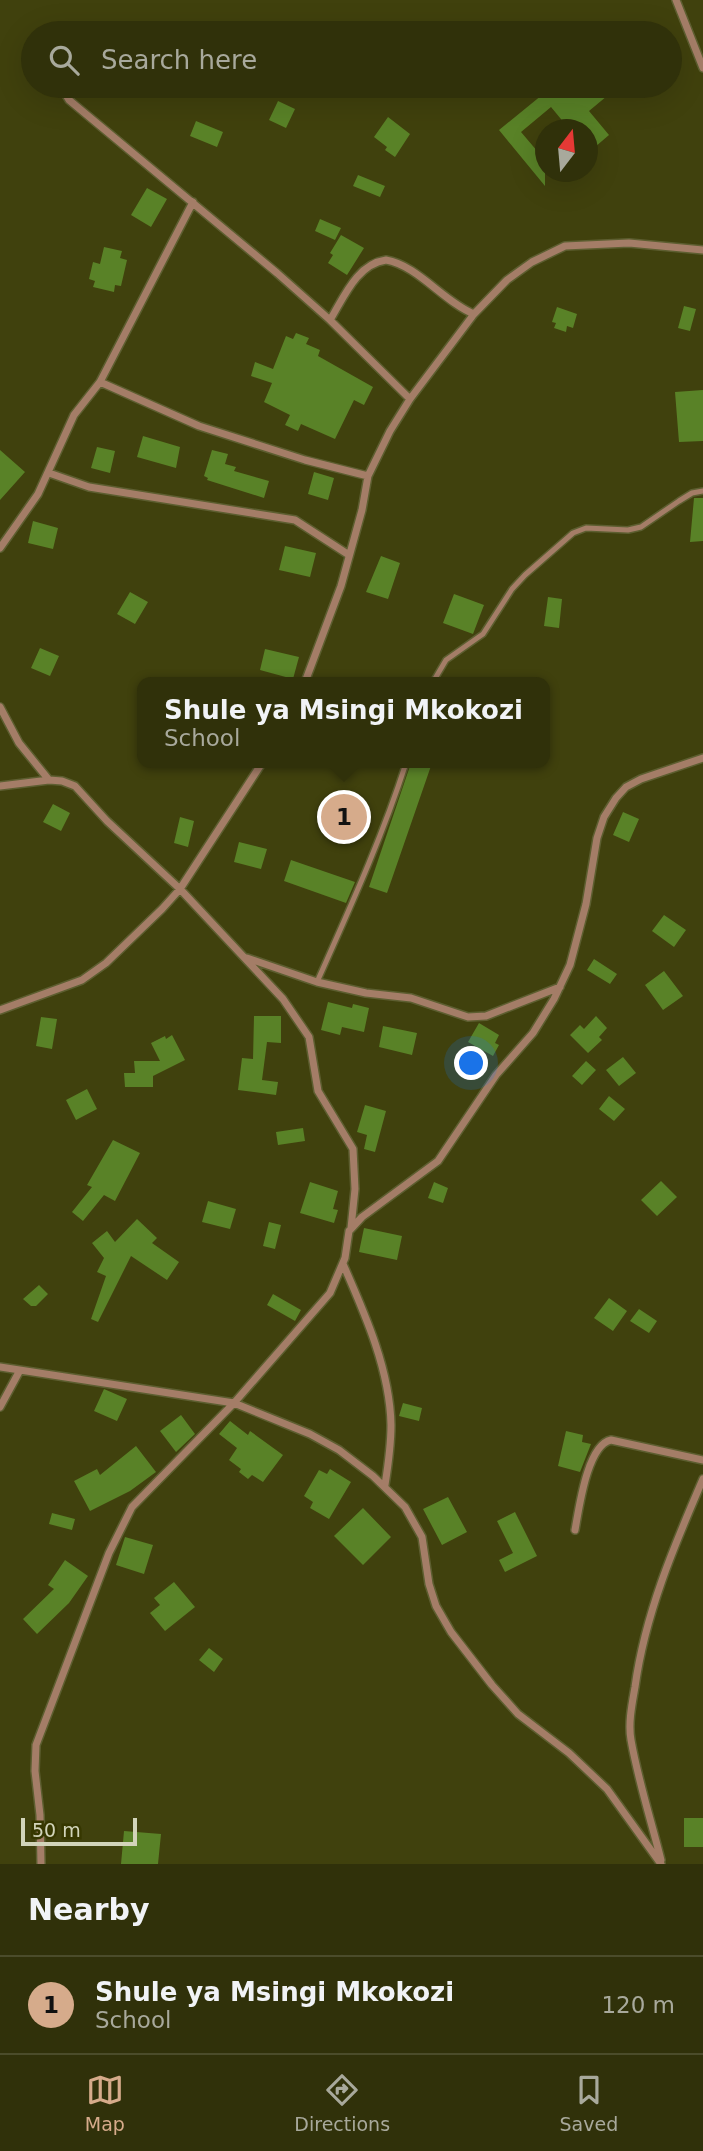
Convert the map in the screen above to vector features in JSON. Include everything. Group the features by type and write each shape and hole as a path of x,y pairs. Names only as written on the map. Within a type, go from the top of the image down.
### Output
{"street":[{"path":"676,0 703,68"},
{"path":"68,98 330,320 410,399"},
{"path":"0,548 49,473 74,415 100,382 193,202"},
{"path":"307,677 330,617 349,555 362,510 368,476 390,431 410,399 474,314 507,280 532,262 565,246 629,243 703,250"},
{"path":"330,320 360,273 370,264 386,260 410,271 452,303 474,314"},
{"path":"100,382 199,426 305,460 368,476"},
{"path":"49,473 89,487 295,520 349,555"},
{"path":"0,707 19,743 49,779"},
{"path":"351,1228 438,1161 496,1075 533,1033 561,987 570,965 586,904 597,838 604,817 615,798 626,787 641,779 703,758"},
{"path":"0,1010 82,980 162,909 180,889 259,768"},
{"path":"0,786 49,779 75,786 107,821 180,889 283,999 309,1037 318,1091 353,1149 355,1189 351,1228 343,1263 330,1293 234,1403 132,1507 109,1553 35,1750 41,1864"},
{"path":"243,957 317,982 366,993 411,998 477,1018 561,987"},
{"path":"343,1263 370,1329 388,1401 391,1426 385,1485"},
{"path":"0,1367 234,1403 327,1443 385,1485 405,1507 422,1537 429,1584 436,1606 451,1632 518,1714 569,1753 607,1789 661,1864"},
{"path":"0,1407 19,1372"},
{"path":"575,1531 585,1481 598,1449 604,1442 611,1440 703,1460"},
{"path":"661,1864 631,1739 631,1720 639,1659 652,1608 674,1545 703,1479"}],"lane":[{"path":"436,677 446,660 483,634 512,589 525,575 573,533 586,528 628,530 641,527 692,493 703,491"},
{"path":"317,982 394,803 404,768"}],"building":[{"path":"538,98 605,98 589,111 596,119 561,119 551,107 521,132 535,148 535,174 499,130"},
{"path":"278,101 295,109 286,128 269,120"},
{"path":"388,117 410,134 395,157 374,137"},
{"path":"196,121 223,132 217,147 190,136"},
{"path":"598,122 609,135 598,144"},
{"path":"358,175 385,186 380,197 353,186"},
{"path":"147,188 167,199 151,227 131,215"},
{"path":"320,219 341,228 335,240 315,231"},
{"path":"341,235 364,248 347,275 328,263 333,255 330,253"},
{"path":"104,247 122,251 120,258 127,260 121,286 115,285 114,292 93,287 95,281 89,279 93,262 100,264"},
{"path":"684,306 696,309 690,331 678,328"},
{"path":"557,307 577,314 573,328 567,326 566,332 554,328 556,323 552,322"},
{"path":"296,333 309,338 306,344 320,350 318,356 373,387 364,405 354,400 335,439 301,424 298,431 285,425 290,415 264,402 272,383 251,376 255,362 273,369 286,336 293,339"},
{"path":"703,390 703,441 679,442 675,392"},
{"path":"143,436 180,447 176,468 137,457"},
{"path":"97,447 115,451 110,473 91,468"},
{"path":"0,450 25,472 0,500"},
{"path":"212,450 228,454 225,464 236,467 234,471 269,481 264,498 207,480 204,476"},
{"path":"314,472 334,478 328,500 308,494"},
{"path":"694,498 703,498 703,541 690,542"},
{"path":"33,521 58,528 53,549 28,543"},
{"path":"285,546 316,553 310,577 279,570"},
{"path":"381,556 400,563 388,599 366,592"},
{"path":"130,592 148,602 135,624 117,614"},
{"path":"454,594 484,605 473,634 443,623"},
{"path":"548,597 562,599 559,628 544,626"},
{"path":"40,648 59,656 50,676 31,668"},
{"path":"265,649 299,657 294,677 260,670"},
{"path":"409,768 430,768 387,893 369,887"},
{"path":"53,804 70,813 61,831 43,822"},
{"path":"623,812 639,819 629,842 613,835"},
{"path":"180,817 194,821 188,847 174,843"},
{"path":"239,842 267,849 261,869 234,862"},
{"path":"291,860 355,882 346,903 284,881"},
{"path":"664,915 686,930 674,947 652,931"},
{"path":"594,959 617,974 610,984 587,970"},
{"path":"664,971 683,996 663,1010 645,985"},
{"path":"328,1002 352,1008 353,1004 369,1008 364,1032 342,1027 340,1035 321,1030"},
{"path":"254,1016 281,1016 281,1043 267,1042 262,1080 278,1082 276,1095 238,1090 242,1058 253,1059"},
{"path":"596,1016 607,1028 599,1037 602,1040 588,1053 570,1035 580,1025 584,1029"},
{"path":"41,1017 57,1019 52,1049 36,1046"},
{"path":"479,1023 499,1035 495,1043 499,1045 493,1056 468,1042"},
{"path":"383,1026 417,1033 412,1055 379,1047"},
{"path":"172,1035 185,1060 153,1076 153,1087 125,1087 124,1073 135,1073 134,1061 160,1061 151,1043"},
{"path":"623,1057 636,1073 619,1086 606,1070"},
{"path":"586,1061 596,1070 582,1085 572,1076"},
{"path":"87,1089 97,1109 76,1120 66,1100"},
{"path":"609,1096 625,1109 614,1121 599,1109"},
{"path":"365,1105 386,1111 375,1152 364,1149 367,1135 357,1132"},
{"path":"303,1128 305,1141 278,1145 276,1132"},
{"path":"113,1140 140,1153 115,1201 104,1195 83,1221 72,1212 92,1187 87,1185"},
{"path":"661,1181 677,1197 657,1216 641,1200"},
{"path":"310,1182 338,1191 333,1209 338,1210 334,1223 300,1213"},
{"path":"434,1182 448,1188 443,1203 428,1198"},
{"path":"208,1201 236,1209 230,1229 202,1222"},
{"path":"137,1219 157,1238 152,1243 179,1262 167,1280 131,1256 98,1322 91,1319 106,1276 97,1272 104,1258 92,1243 107,1231 115,1242"},
{"path":"269,1222 281,1225 275,1249 263,1246"},
{"path":"364,1228 402,1236 397,1260 359,1252"},
{"path":"39,1285 48,1294 36,1306 31,1306 23,1299"},
{"path":"273,1294 301,1310 295,1321 267,1305"},
{"path":"609,1298 627,1311 613,1331 594,1318"},
{"path":"639,1309 657,1321 649,1333 630,1321"},
{"path":"104,1389 127,1399 117,1421 94,1411"},
{"path":"403,1403 422,1408 419,1421 399,1416"},
{"path":"181,1415 195,1434 176,1452 160,1431"},
{"path":"230,1421 248,1435 250,1431 283,1455 263,1482 252,1475 248,1479 239,1472 241,1469 229,1460 237,1448 219,1434"},
{"path":"566,1431 583,1435 582,1442 591,1444 580,1472 558,1466"},
{"path":"136,1446 156,1472 130,1491 90,1511 74,1481 97,1469 100,1475"},
{"path":"330,1469 351,1482 329,1519 310,1508 313,1502 304,1496 319,1470 327,1474"},
{"path":"448,1497 467,1532 442,1545 423,1509"},
{"path":"363,1508 391,1537 363,1565 334,1536"},
{"path":"515,1512 537,1556 505,1572 499,1560 513,1553 497,1521"},
{"path":"52,1513 75,1519 72,1530 49,1524"},
{"path":"125,1537 153,1545 144,1574 116,1565"},
{"path":"65,1560 88,1576 69,1603 37,1634 23,1619 54,1589 48,1585"},
{"path":"174,1582 195,1607 165,1631 150,1613 160,1605 154,1598"},
{"path":"209,1648 223,1659 214,1672 199,1660"},
{"path":"684,1818 703,1818 703,1847 684,1847"},
{"path":"124,1831 161,1834 158,1864 121,1864"}],"place":[{"name":"Shule ya Msingi Mkokozi","path":"344,817"}]}
